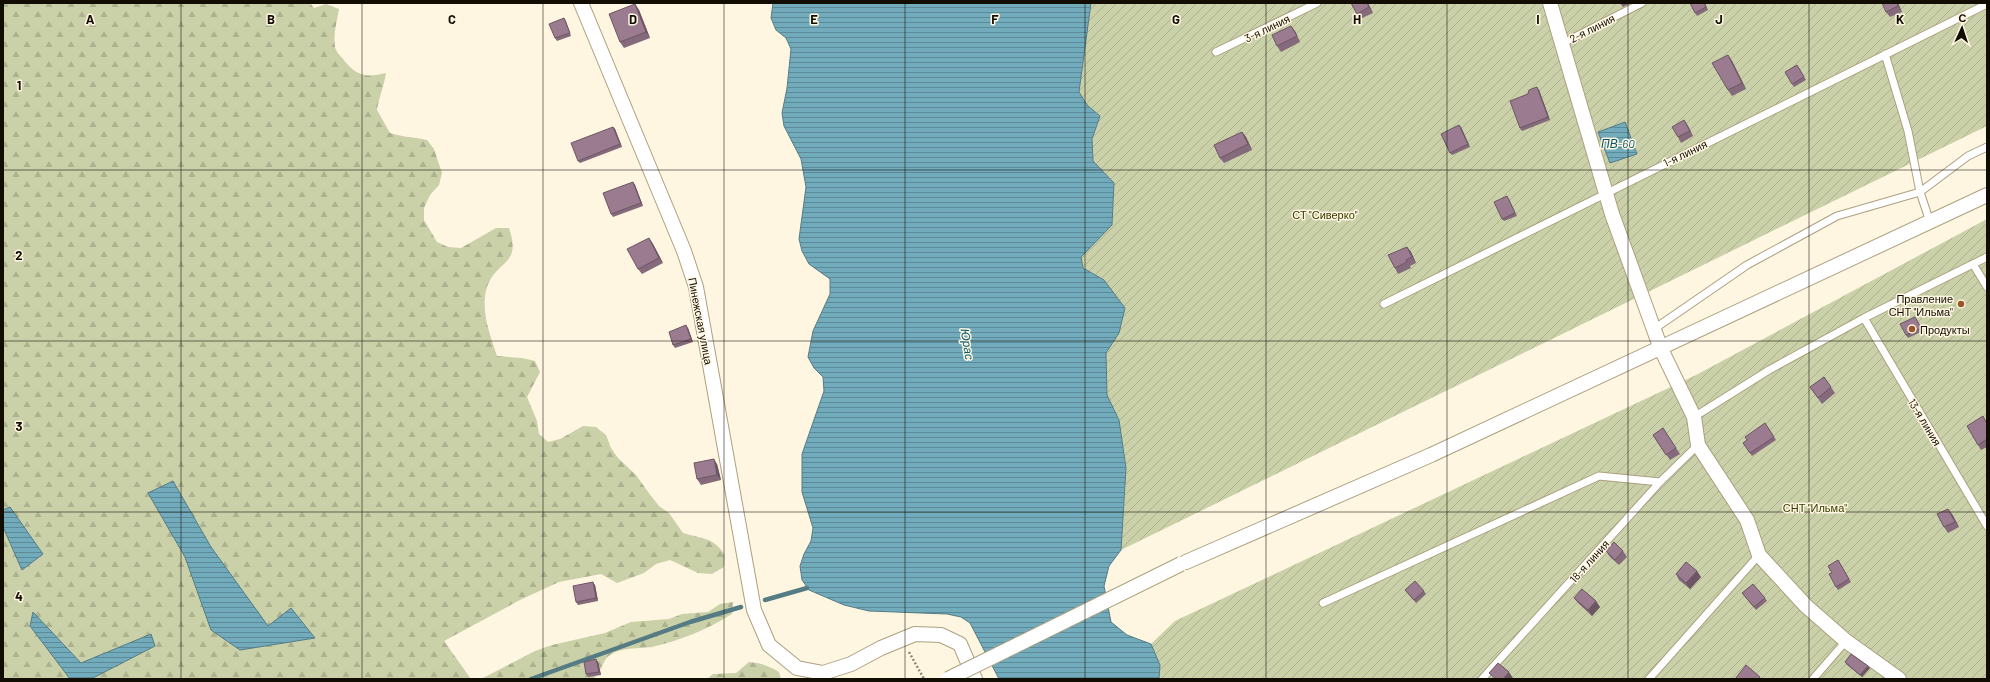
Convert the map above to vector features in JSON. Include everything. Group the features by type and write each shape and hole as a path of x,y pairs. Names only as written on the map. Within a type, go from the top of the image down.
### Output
{"street":[{"name":"Пинежская улица","path":"581,3 684,251 696,287 754,610 769,645 797,668 823,673 851,664 881,648 915,634 941,635 960,644 976,679"},
{"path":"1550,3 1612,214 1661,349 1694,416 1698,445 1747,520 1759,555 1806,606 1846,641 1899,679"},
{"path":"948,679 1184,563 1431,455 1661,349 1987,195"}],"lane":[{"name":"3-я линия","path":"1216,52 1318,3"},
{"name":"2-я линия","path":"1563,43 1642,3"},
{"name":"1-я линия","path":"1384,304 1606,192 1987,4"},
{"path":"1885,54 1908,131 1920,192 1930,222"},
{"path":"1654,329 1747,265 1837,216 1920,192 1968,156 1987,147"},
{"path":"1694,416 1769,370 1864,318 1987,257"},
{"path":"1973,264 1987,287"},
{"name":"13-я линия","path":"1864,318 1987,526"},
{"name":"18-я линия","path":"1482,679 1660,482 1698,445"},
{"path":"1323,603 1599,476 1660,482"},
{"path":"1649,679 1759,555"},
{"path":"1813,679 1846,641"}],"path":[{"path":"910,654 924,679"}],"green space":[{"path":"3,3 310,3 314,8 326,4 339,9 334,37 335,48 338,53 352,69 357,72 367,75 379,75 386,73 377,110 390,133 427,140 434,149 442,173 439,185 430,195 424,208 424,220 437,242 448,247 461,248 496,228 509,228 512,240 512,249 507,261 496,271 487,287 485,296 485,313 497,356 522,358 535,361 540,372 527,397 537,421 539,434 548,442 560,439 583,426 596,427 606,435 611,448 618,458 636,475 659,506 669,513 683,533 712,542 721,549 725,555 724,567 712,574 698,573 670,560 656,564 644,573 617,583 601,574 559,582 520,600 444,641 471,679 3,679"},
{"name":"СТ \"Сиверко\"","path":"1091,3 1987,3 1987,126 1121,550 1126,468 1119,420 1107,395 1106,353 1119,333 1104,280 1083,268 1081,256 1112,225 1114,183 1093,161 1092,139 1100,116 1086,105 1079,92"},
{"name":"СНТ \"Ильма\"","path":"1987,219 1987,679 1159,679 1160,665 1151,644 1175,621 1696,375"},
{"path":"733,602 732,614 693,634 652,647 625,649 614,652 607,658 598,674 592,679 481,679 535,651 552,645 605,633 631,622 669,619 682,614 708,612 720,604"},
{"path":"749,662 768,666 779,672 781,679 707,679 713,674 736,673"}],"water":[{"name":"Юрас","path":"773,3 1091,3 1079,92 1087,105 1100,116 1092,139 1093,161 1114,183 1112,225 1081,257 1083,268 1104,280 1125,308 1119,333 1106,353 1107,395 1119,420 1126,468 1121,550 1109,566 1104,586 1111,622 1127,635 1151,644 1160,665 1159,679 999,679 970,623 961,617 947,614 869,611 844,605 809,590 802,580 800,566 811,541 813,528 802,492 802,454 824,391 823,377 814,368 808,357 813,331 830,294 830,279 809,264 802,251 799,239 806,187 801,159 784,126 782,113 787,88 791,49 786,38 776,30 771,18"},
{"name":"ПВ-60","path":"1625,122 1637,154 1610,163 1598,132"},
{"path":"173,481 211,547 268,626 291,608 315,638 240,650 211,630 185,557 148,493"},
{"path":"10,507 43,554 22,570 3,527 3,510"},
{"path":"33,612 81,663 151,634 155,646 91,679 70,679 30,626"}],"building":[{"path":"1351,3 1367,3 1369,7 1357,14"},
{"path":"1690,3 1704,3 1706,7 1695,13"},
{"path":"1882,3 1897,3 1898,6 1886,12"},
{"path":"635,4 646,32 620,42 609,14"},
{"path":"564,18 570,33 555,38 549,24"},
{"path":"1291,26 1297,36 1277,46 1272,35"},
{"path":"1728,55 1742,83 1728,90 1712,63"},
{"path":"1797,65 1804,77 1792,84 1785,72"},
{"path":"1537,87 1548,117 1520,128 1510,101 1528,94 1529,90"},
{"path":"1684,120 1690,131 1678,137 1672,127"},
{"path":"1459,125 1468,144 1450,153 1441,134"},
{"path":"613,127 620,144 578,161 571,143"},
{"path":"1242,132 1248,144 1220,158 1214,145"},
{"path":"633,182 641,203 611,214 603,193"},
{"path":"1507,196 1515,213 1502,219 1494,202"},
{"path":"649,238 659,258 638,269 627,249"},
{"path":"1407,247 1412,257 1406,260 1407,262 1395,268 1388,255"},
{"name":"Продукты","path":"1915,317 1921,328 1906,335 1900,324"},
{"path":"686,325 691,339 673,345 669,332"},
{"path":"1824,377 1831,387 1818,398 1810,387"},
{"path":"1983,416 1987,424 1987,439 1978,445 1967,426"},
{"path":"1765,423 1774,437 1750,453 1743,443 1747,440 1745,437"},
{"path":"1663,428 1676,448 1666,455 1653,435"},
{"path":"714,459 717,475 697,479 694,463"},
{"path":"1948,509 1955,522 1944,527 1937,514"},
{"path":"1614,542 1623,551 1615,560 1606,551"},
{"path":"1838,560 1849,579 1836,587 1829,574 1832,573 1828,566"},
{"path":"1686,562 1697,571 1686,583 1676,574"},
{"path":"1415,581 1424,591 1414,600 1405,590"},
{"path":"593,582 596,598 576,602 573,586"},
{"path":"1753,584 1765,598 1754,607 1742,593"},
{"path":"1582,589 1596,601 1588,610 1574,598"},
{"path":"1851,654 1868,666 1860,675 1845,662"},
{"path":"596,659 599,672 586,674 584,662"},
{"path":"1498,663 1509,672 1503,679 1496,679 1489,673"},
{"path":"1746,665 1760,677 1759,679 1735,679"}],"waterway":[{"path":"765,600 807,588"},
{"path":"531,679 690,622 741,607"}],"place":[{"name":"Правление СНТ \"Ильма\"","path":"1961,304"},
{"name":"Продукты","path":"1912,329"}]}
